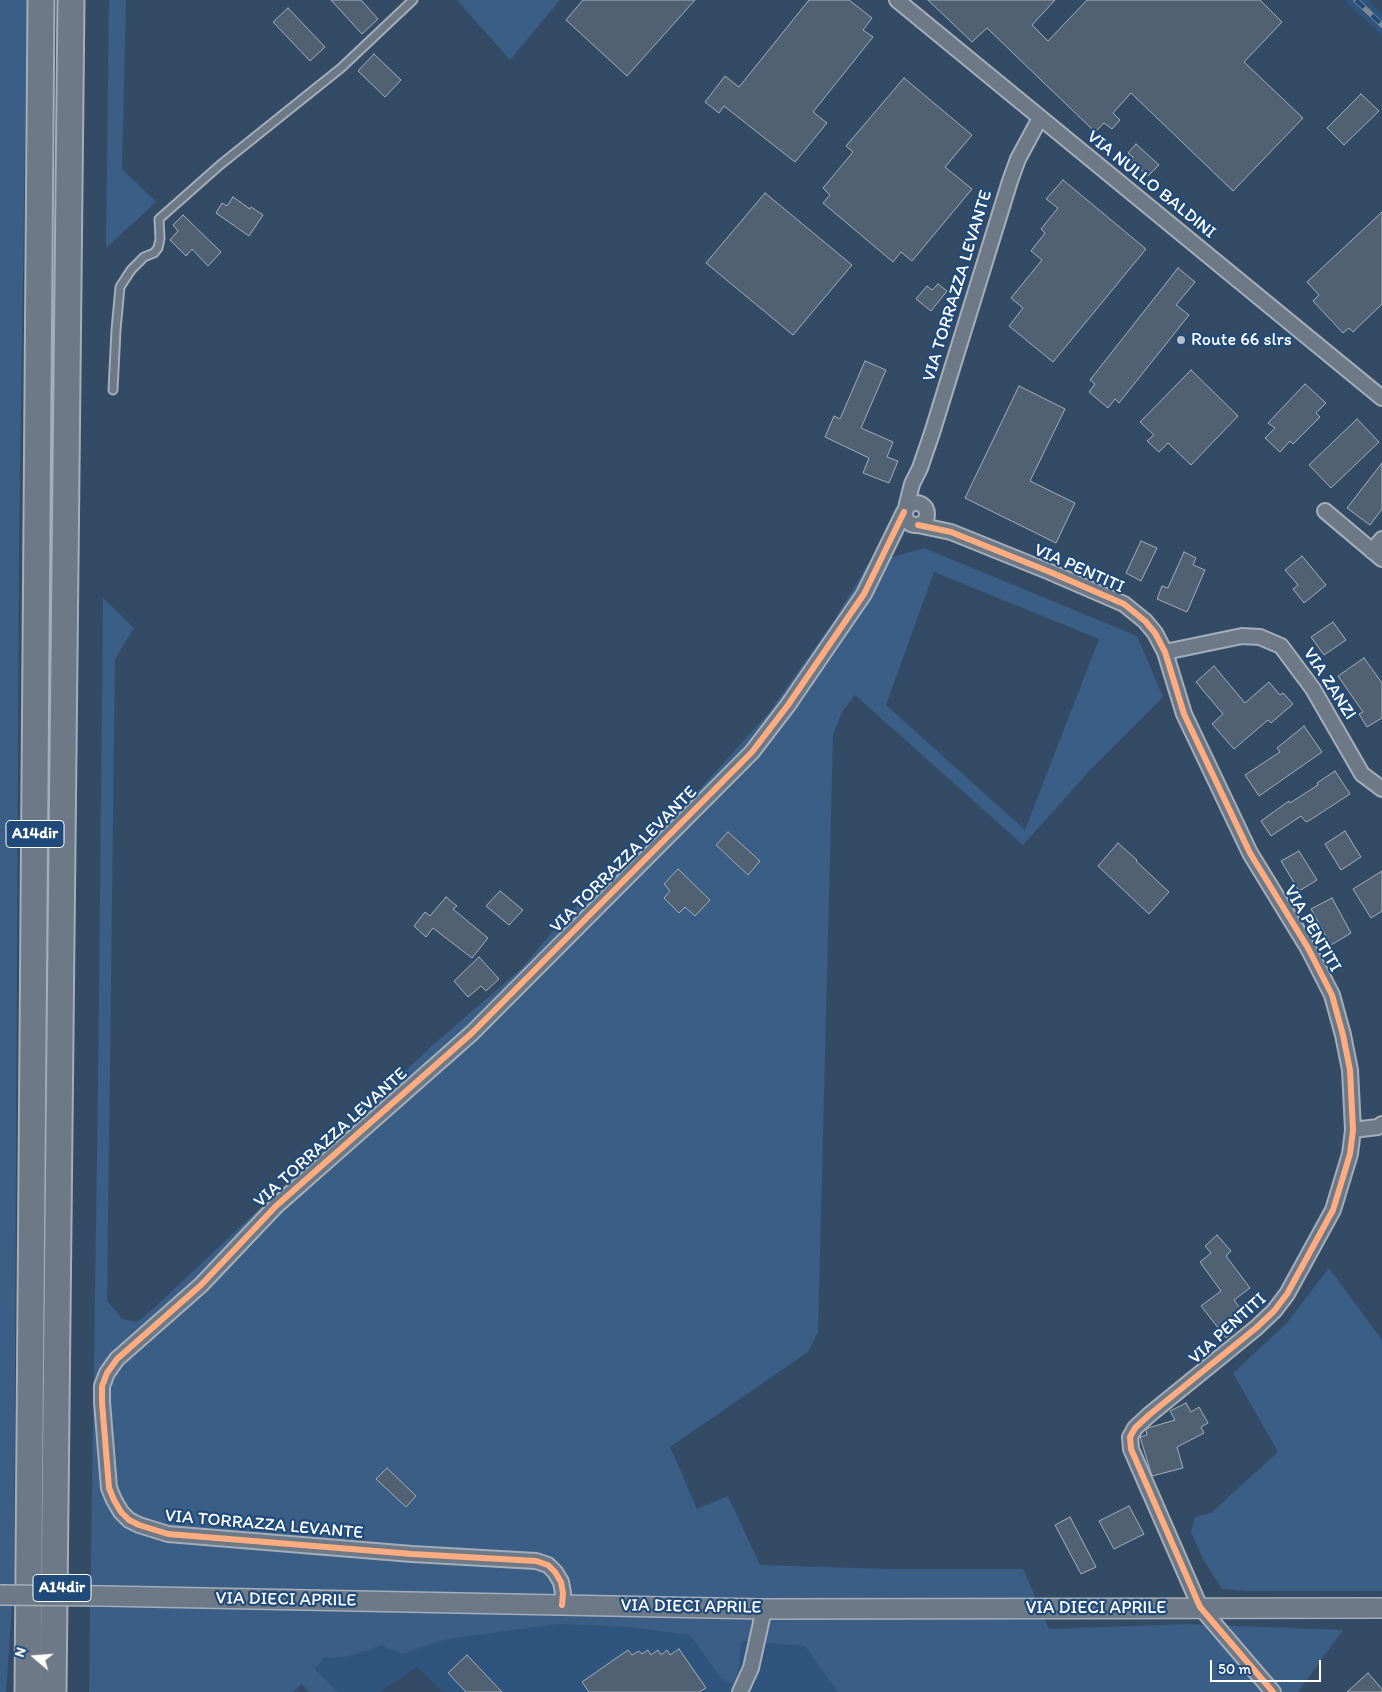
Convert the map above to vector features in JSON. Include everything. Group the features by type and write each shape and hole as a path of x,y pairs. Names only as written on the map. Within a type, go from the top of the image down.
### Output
{"highway":[{"name":"A14dir","path":"27,1684 41,0"},
{"name":"A14dir","path":"53,1692 71,0"},
{"name":"A14dir","path":"55,1485 65,1626 66,1692"}],"main road":[{"name":"VIA DIECI APRILE","path":"0,1596 103,1596 764,1609 1382,1608"}],"street":[{"name":"VIA NULLO BALDINI","path":"898,0 1382,398"},
{"name":"VIA TORRAZZA LEVANTE","path":"562,1605 562,1587 555,1572 548,1565 536,1561 412,1554 168,1534 139,1525 129,1520 121,1512 109,1488 102,1386 107,1373 117,1359 200,1285 276,1206 472,1032 752,752 788,705 864,594 905,510 912,484 920,468 1010,181 1018,159 1040,118"},
{"name":"VIA TORRAZZA LEVANTE","path":"890,543 920,517 920,468"},
{"path":"915,502 920,517 906,519 905,510 915,502"},
{"path":"1325,511 1377,555 1382,539"},
{"name":"VIA PENTITI","path":"920,517 951,532 1124,604 1145,621 1155,633 1165,652 1184,714 1250,853 1308,948 1332,995 1343,1035 1350,1070 1353,1130 1350,1154 1333,1210 1287,1294 1274,1311 1256,1328 1149,1415 1135,1428 1130,1437 1131,1449 1200,1607"},
{"name":"VIA ZANZI","path":"1165,652 1242,636 1260,637 1281,646 1313,690 1362,774 1382,789"},
{"path":"1353,1130 1378,1127 1382,1124"},
{"path":"1200,1607 1273,1692"},
{"path":"740,1692 751,1668 764,1609"}],"lane":[{"path":"113,390 120,286 131,270 144,257 154,253 158,248 160,239 158,219 220,165 341,68 413,0"}],"shaded area":[{"path":"0,0 27,0 19,548 14,1579 6,1692 0,1692"},
{"path":"109,0 126,0 122,169 156,202 106,248"},
{"path":"457,0 560,0 510,60"},
{"path":"1344,0 1368,0 1382,14 1382,35"},
{"path":"924,548 1137,636 1163,697 1091,769 1023,845 855,695 842,712 833,735 818,1332 808,1352 670,1447 697,1509 728,1496 760,1565 889,1569 1023,1569 1049,1629 1187,1624 1343,1630 1298,1692 838,1692 805,1646 742,1641 737,1677 732,1684 720,1677 690,1635 628,1627 559,1624 448,1639 402,1654 381,1645 346,1657 324,1658 315,1669 338,1692 309,1692 302,1684 293,1692 89,1692 103,598 134,628 115,659 107,1301 122,1319 137,1322 434,1044 521,969 565,917 699,790 767,715 833,622 868,564","holes":["934,572 1099,639 1025,830 886,705"]},
{"path":"1329,1268 1382,1340 1382,1591 1247,1591 1222,1589 1203,1559 1191,1532 1195,1517 1211,1513 1278,1452 1233,1373 1286,1324"},
{"path":"559,1624 628,1627 690,1635 720,1677 740,1655 742,1641 805,1646 838,1692 443,1692 417,1667 380,1692 338,1692 315,1669 324,1658 346,1657 381,1645 402,1654 447,1639"}],"building":[{"path":"331,0 361,0 378,19 362,34"},
{"path":"583,0 695,0 627,76 566,20"},
{"path":"809,0 849,0 872,18 863,30 873,37 813,112 827,123 795,162 724,106 719,113 705,102 725,76 739,87"},
{"path":"928,0 1055,0 1032,25 1048,41 1087,0 1260,0 1282,22 1244,62 1303,118 1233,191 1131,93 1113,113 1120,120 1112,129 1104,123 1095,132 987,28 972,42"},
{"path":"288,8 325,47 310,61 273,22"},
{"path":"374,54 401,80 385,97 358,71"},
{"path":"904,78 972,135 945,167 972,189 912,261 901,252 893,262 823,203 830,195 823,188 853,152 846,146"},
{"path":"1361,94 1379,111 1344,145 1327,128"},
{"path":"1136,144 1159,165 1148,176 1130,160 1133,157 1128,153"},
{"path":"1063,180 1146,249 1053,362 1009,326 1023,308 1011,298 1042,260 1031,251 1045,233 1041,229 1058,208 1046,199"},
{"path":"765,193 852,265 793,335 706,263"},
{"path":"233,197 250,209 251,207 263,215 249,236 216,213 222,203 227,206"},
{"path":"1382,212 1382,304 1353,332 1349,328 1343,333 1313,301 1319,295 1307,282"},
{"path":"183,215 221,252 208,266 192,249 186,256 170,240 178,231 173,225"},
{"path":"1178,268 1195,282 1176,305 1189,315 1119,403 1115,399 1108,408 1089,392 1095,384 1090,380"},
{"path":"938,284 947,291 931,311 916,299 927,286 932,290"},
{"path":"865,361 886,370 861,428 893,442 887,457 898,461 889,483 863,473 869,458 825,437 834,416 840,419"},
{"path":"1191,370 1238,416 1191,465 1168,443 1159,452 1147,441 1154,435 1140,422"},
{"path":"1305,384 1326,403 1316,413 1320,417 1293,444 1290,441 1280,452 1265,438 1275,428 1268,423"},
{"path":"1019,386 1065,409 1030,481 1075,503 1056,543 965,498"},
{"path":"1357,419 1379,442 1331,488 1309,465"},
{"path":"1382,463 1382,509 1370,525 1347,508"},
{"path":"1141,541 1157,548 1141,581 1126,573"},
{"path":"1184,552 1196,558 1193,565 1205,570 1187,612 1157,599 1162,586 1168,588"},
{"path":"1302,556 1326,585 1304,603 1293,589 1298,585 1285,570"},
{"path":"1333,622 1346,640 1324,655 1311,637"},
{"path":"1364,658 1382,683 1382,718 1367,727 1359,714 1363,712 1338,676"},
{"path":"1214,666 1245,703 1269,682 1280,695 1283,693 1293,704 1271,723 1268,720 1234,749 1212,724 1223,714 1196,682"},
{"path":"1304,726 1322,752 1259,796 1245,775 1280,752 1277,748"},
{"path":"1335,771 1350,794 1310,820 1306,822 1301,816 1271,836 1261,821 1289,801 1290,803 1318,785 1317,783"},
{"path":"1345,831 1361,857 1341,870 1325,844"},
{"path":"728,832 760,861 748,875 716,845"},
{"path":"1118,843 1169,892 1149,914 1098,866"},
{"path":"1299,851 1317,880 1299,891 1281,861"},
{"path":"678,869 710,900 695,916 685,907 679,913 664,898 670,891 664,884"},
{"path":"1382,871 1382,911 1371,918 1353,889"},
{"path":"500,891 523,910 509,925 486,906"},
{"path":"446,897 457,906 453,909 488,938 472,958 433,928 426,937 414,926 425,912 430,916"},
{"path":"1332,898 1351,933 1331,945 1311,909"},
{"path":"479,957 499,979 486,991 481,986 468,997 454,981"},
{"path":"1217,1235 1231,1251 1226,1256 1250,1288 1234,1300 1245,1315 1234,1324 1237,1329 1226,1338 1201,1306 1221,1291 1200,1262 1211,1253 1205,1246"},
{"path":"1186,1403 1191,1412 1199,1407 1208,1423 1201,1427 1204,1433 1177,1447 1183,1468 1152,1476 1140,1437 1147,1435 1146,1430 1148,1428 1175,1420 1170,1411"},
{"path":"387,1468 416,1496 406,1507 376,1479"},
{"path":"1129,1506 1144,1534 1114,1549 1099,1521"},
{"path":"1070,1517 1096,1567 1081,1574 1055,1525"},
{"path":"679,1649 706,1688 699,1692 589,1692 582,1682 628,1650 632,1655 639,1651 642,1654 648,1650 651,1655 658,1650 661,1655 667,1650 670,1655"},
{"path":"467,1655 502,1692 466,1692 448,1673"},
{"path":"1368,1673 1382,1689 1382,1692 1347,1692"}],"railway":[{"path":"1356,0 1382,25"}],"cycle path":[{"path":"562,1605 563,1593 561,1582 548,1565 536,1561 412,1554 168,1534 139,1525 129,1520 121,1512 109,1488 102,1386 107,1373 117,1359 201,1285 276,1206 472,1033 752,752 788,705 864,594 904,512"},
{"path":"918,525 951,532 1050,572 1124,604 1145,621 1155,633 1165,652 1184,714 1250,853 1308,948 1332,995 1350,1070 1353,1130 1350,1154 1333,1210 1287,1294 1274,1311 1256,1328 1149,1415 1135,1428 1130,1437 1131,1449 1200,1607 1273,1692"}],"place":[{"name":"Route 66 slrs","path":"1181,340"}]}
